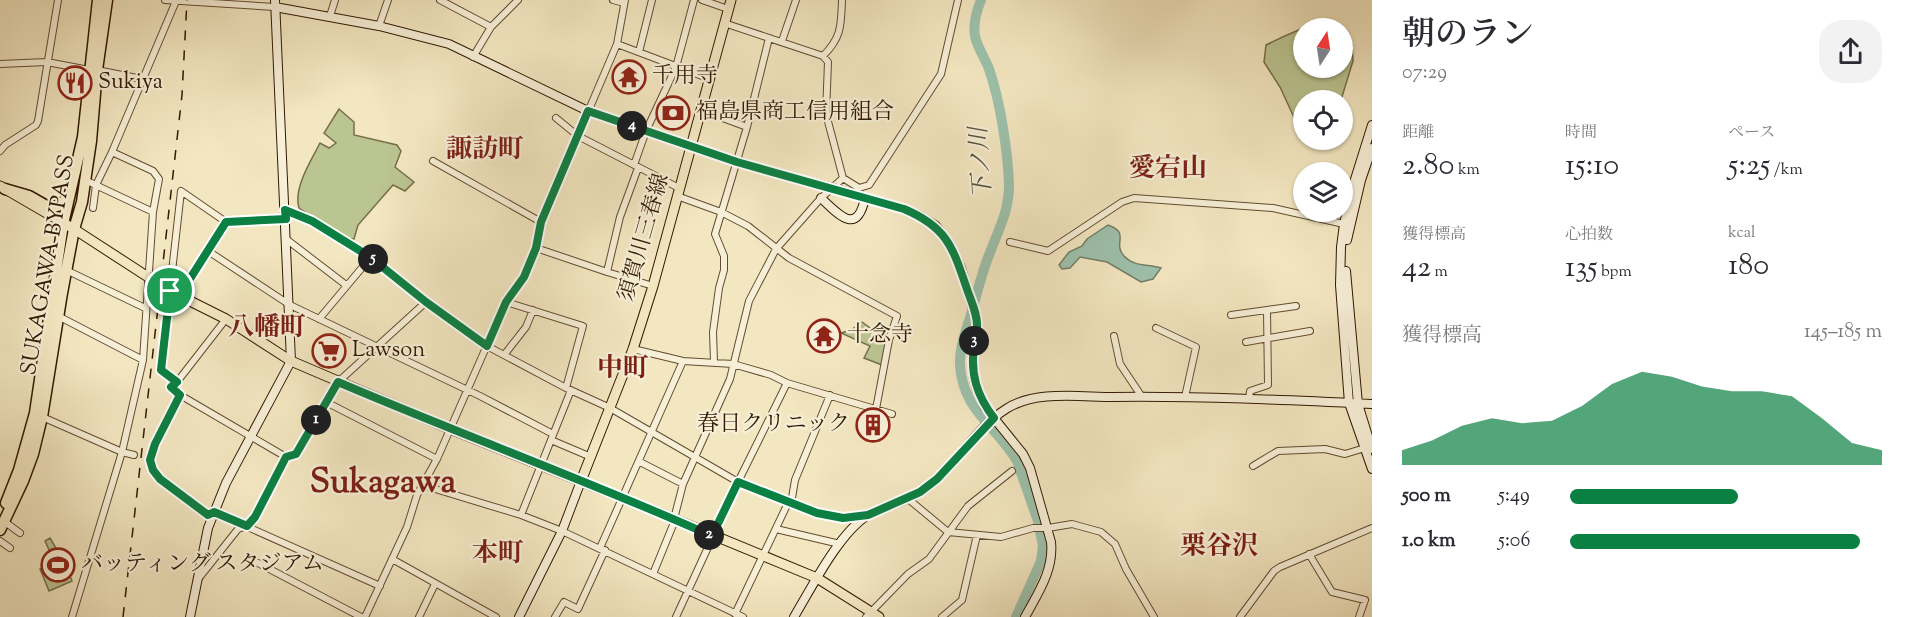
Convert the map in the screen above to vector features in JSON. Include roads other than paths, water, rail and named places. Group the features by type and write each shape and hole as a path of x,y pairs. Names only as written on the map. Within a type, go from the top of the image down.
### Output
{"highway":[{"name":"SUKAGAWA BYPASS","path":"39,415 66,270 71,193 103,1"},
{"name":"SUKAGAWA BYPASS","path":"2,522 33,454 59,257 65,250 69,227 82,202 91,141 93,70"},
{"path":"3,188 30,196 56,208 71,193"}],"main road":[{"name":"須賀川三春線","path":"581,482 633,349 653,286 730,4"},
{"path":"3,188 174,293 226,319 291,362 817,578 872,615"}],"street":[{"path":"0,151 2,142 36,125 58,0"},
{"path":"165,0 275,4 379,26 448,44 588,111 737,162 904,209 936,226 956,256 978,326 972,357 974,380 985,407 1023,454 1030,468 1048,528 1052,554 1050,567 1025,617"},
{"path":"330,16 335,0"},
{"path":"379,26 388,0"},
{"path":"440,0 491,27"},
{"path":"473,57 491,27 518,0"},
{"path":"256,562 363,617 380,586 422,485 437,459 506,302 524,277 536,248 541,222 617,44 625,2 613,0"},
{"path":"639,52 652,0"},
{"path":"607,272 620,217 646,132 676,67 694,0"},
{"path":"702,0 730,4"},
{"path":"782,41 796,0"},
{"path":"823,56 840,34 842,0"},
{"path":"724,23 823,56 828,63 826,114 843,178 859,188 869,185 941,74 958,0"},
{"path":"93,208 96,185 176,1"},
{"path":"190,617 208,528 214,512 226,483 291,362 275,4"},
{"path":"714,362 712,332 724,270 724,256 715,234 747,127 769,38"},
{"path":"617,44 710,79"},
{"path":"0,64 46,62 142,79"},
{"path":"701,110 747,127"},
{"path":"556,118 578,136 636,166 678,192 748,226 776,249 897,316 889,340 876,409"},
{"path":"1372,125 1352,189 1344,224 1340,285 1354,403 1372,469"},
{"path":"1354,403 1346,285 1346,248 1361,180 1372,148"},
{"path":"72,617 122,452 142,360 153,212 159,178 153,171 112,152"},
{"path":"434,161 541,222"},
{"path":"653,574 675,519 683,484 694,456 717,412 730,379 749,301 776,249 821,198 843,178"},
{"path":"85,180 153,212"},
{"path":"177,382 161,370 174,293 181,191 226,222 285,215 312,221 370,257 426,302 487,346 610,408 738,482 817,513 843,518 868,515"},
{"path":"821,198 847,219 859,217 865,198"},
{"path":"1010,242 1048,251 1122,202 1134,198 1273,208 1344,224"},
{"path":"174,293 208,251 226,222"},
{"path":"286,239 346,285"},
{"path":"536,248 653,286"},
{"path":"208,251 290,305 378,345 591,457"},
{"path":"319,319 370,257"},
{"path":"66,270 145,309"},
{"path":"196,582 238,529 247,526 255,517 286,457 296,454 338,382 426,302"},
{"path":"506,302 583,326 569,389 521,515"},
{"path":"1231,315 1296,306"},
{"path":"504,355 526,327 533,310"},
{"path":"1249,399 1250,391 1268,385 1266,310"},
{"path":"58,316 142,360"},
{"path":"226,319 171,387 180,395 286,457"},
{"path":"1156,328 1196,347 1185,397"},
{"path":"1246,342 1310,331"},
{"path":"1114,336 1120,364 1142,397"},
{"path":"633,349 683,361 733,364 771,375 787,383 892,414"},
{"path":"555,617 564,602 578,609 623,498 683,361"},
{"path":"676,617 712,536 787,383"},
{"path":"180,395 155,444 150,460 153,470 160,479 208,515 214,512 380,586"},
{"path":"735,614 790,503 795,480 830,396"},
{"path":"794,617 850,528 868,515 920,492 937,479 994,418 1007,408 1027,400 1050,397 1185,397 1372,404"},
{"path":"326,402 437,459"},
{"path":"39,415 122,452 134,455"},
{"path":"1253,466 1278,451 1325,449 1345,454 1368,448"},
{"path":"640,462 683,484"},
{"path":"872,615 908,574 929,559 968,506 1012,471"},
{"path":"519,617 562,531 581,482"},
{"path":"422,485 521,515 562,531 743,617"},
{"path":"906,498 948,532 1000,537 1033,528 1072,524 1107,536 1120,552 1126,569 1154,617"},
{"path":"2,522 20,532"},
{"path":"1240,617 1274,571 1372,528"},
{"path":"776,529 840,544"},
{"path":"942,617 962,600 977,536"},
{"path":"0,541 10,548"},
{"path":"1309,554 1332,591 1365,600 1359,617"},
{"path":"392,559 496,617"},
{"path":"418,617 435,584"}],"waterway":[{"name":"下ノ川","path":"981,0 976,18 975,36 989,69 1000,111 1007,157 1009,195 964,338 960,365 962,381 974,407 1009,448 1017,461 1038,521 1043,546 1041,561 1016,617"}],"railway":[{"path":"123,617 182,95 187,0"}],"place":[{"name":"千用寺","path":"629,77"},
{"name":"Sukiya","path":"75,83"},
{"name":"福島県商工信用組合","path":"673,113"},
{"name":"十念寺","path":"824,336"},
{"name":"Lawson","path":"329,351"},
{"name":"春日クリニック","path":"873,425"},
{"name":"バッティング スタジアム","path":"58,565"}],"district":[{"name":"諏訪町","path":"485,150"},
{"name":"愛宕山","path":"1168,169"},
{"name":"八幡町","path":"267,328"},
{"name":"中町","path":"623,369"},
{"name":"Sukagawa","path":"383,483"},
{"name":"栗谷沢","path":"1219,547"},
{"name":"本町","path":"498,554"}]}
